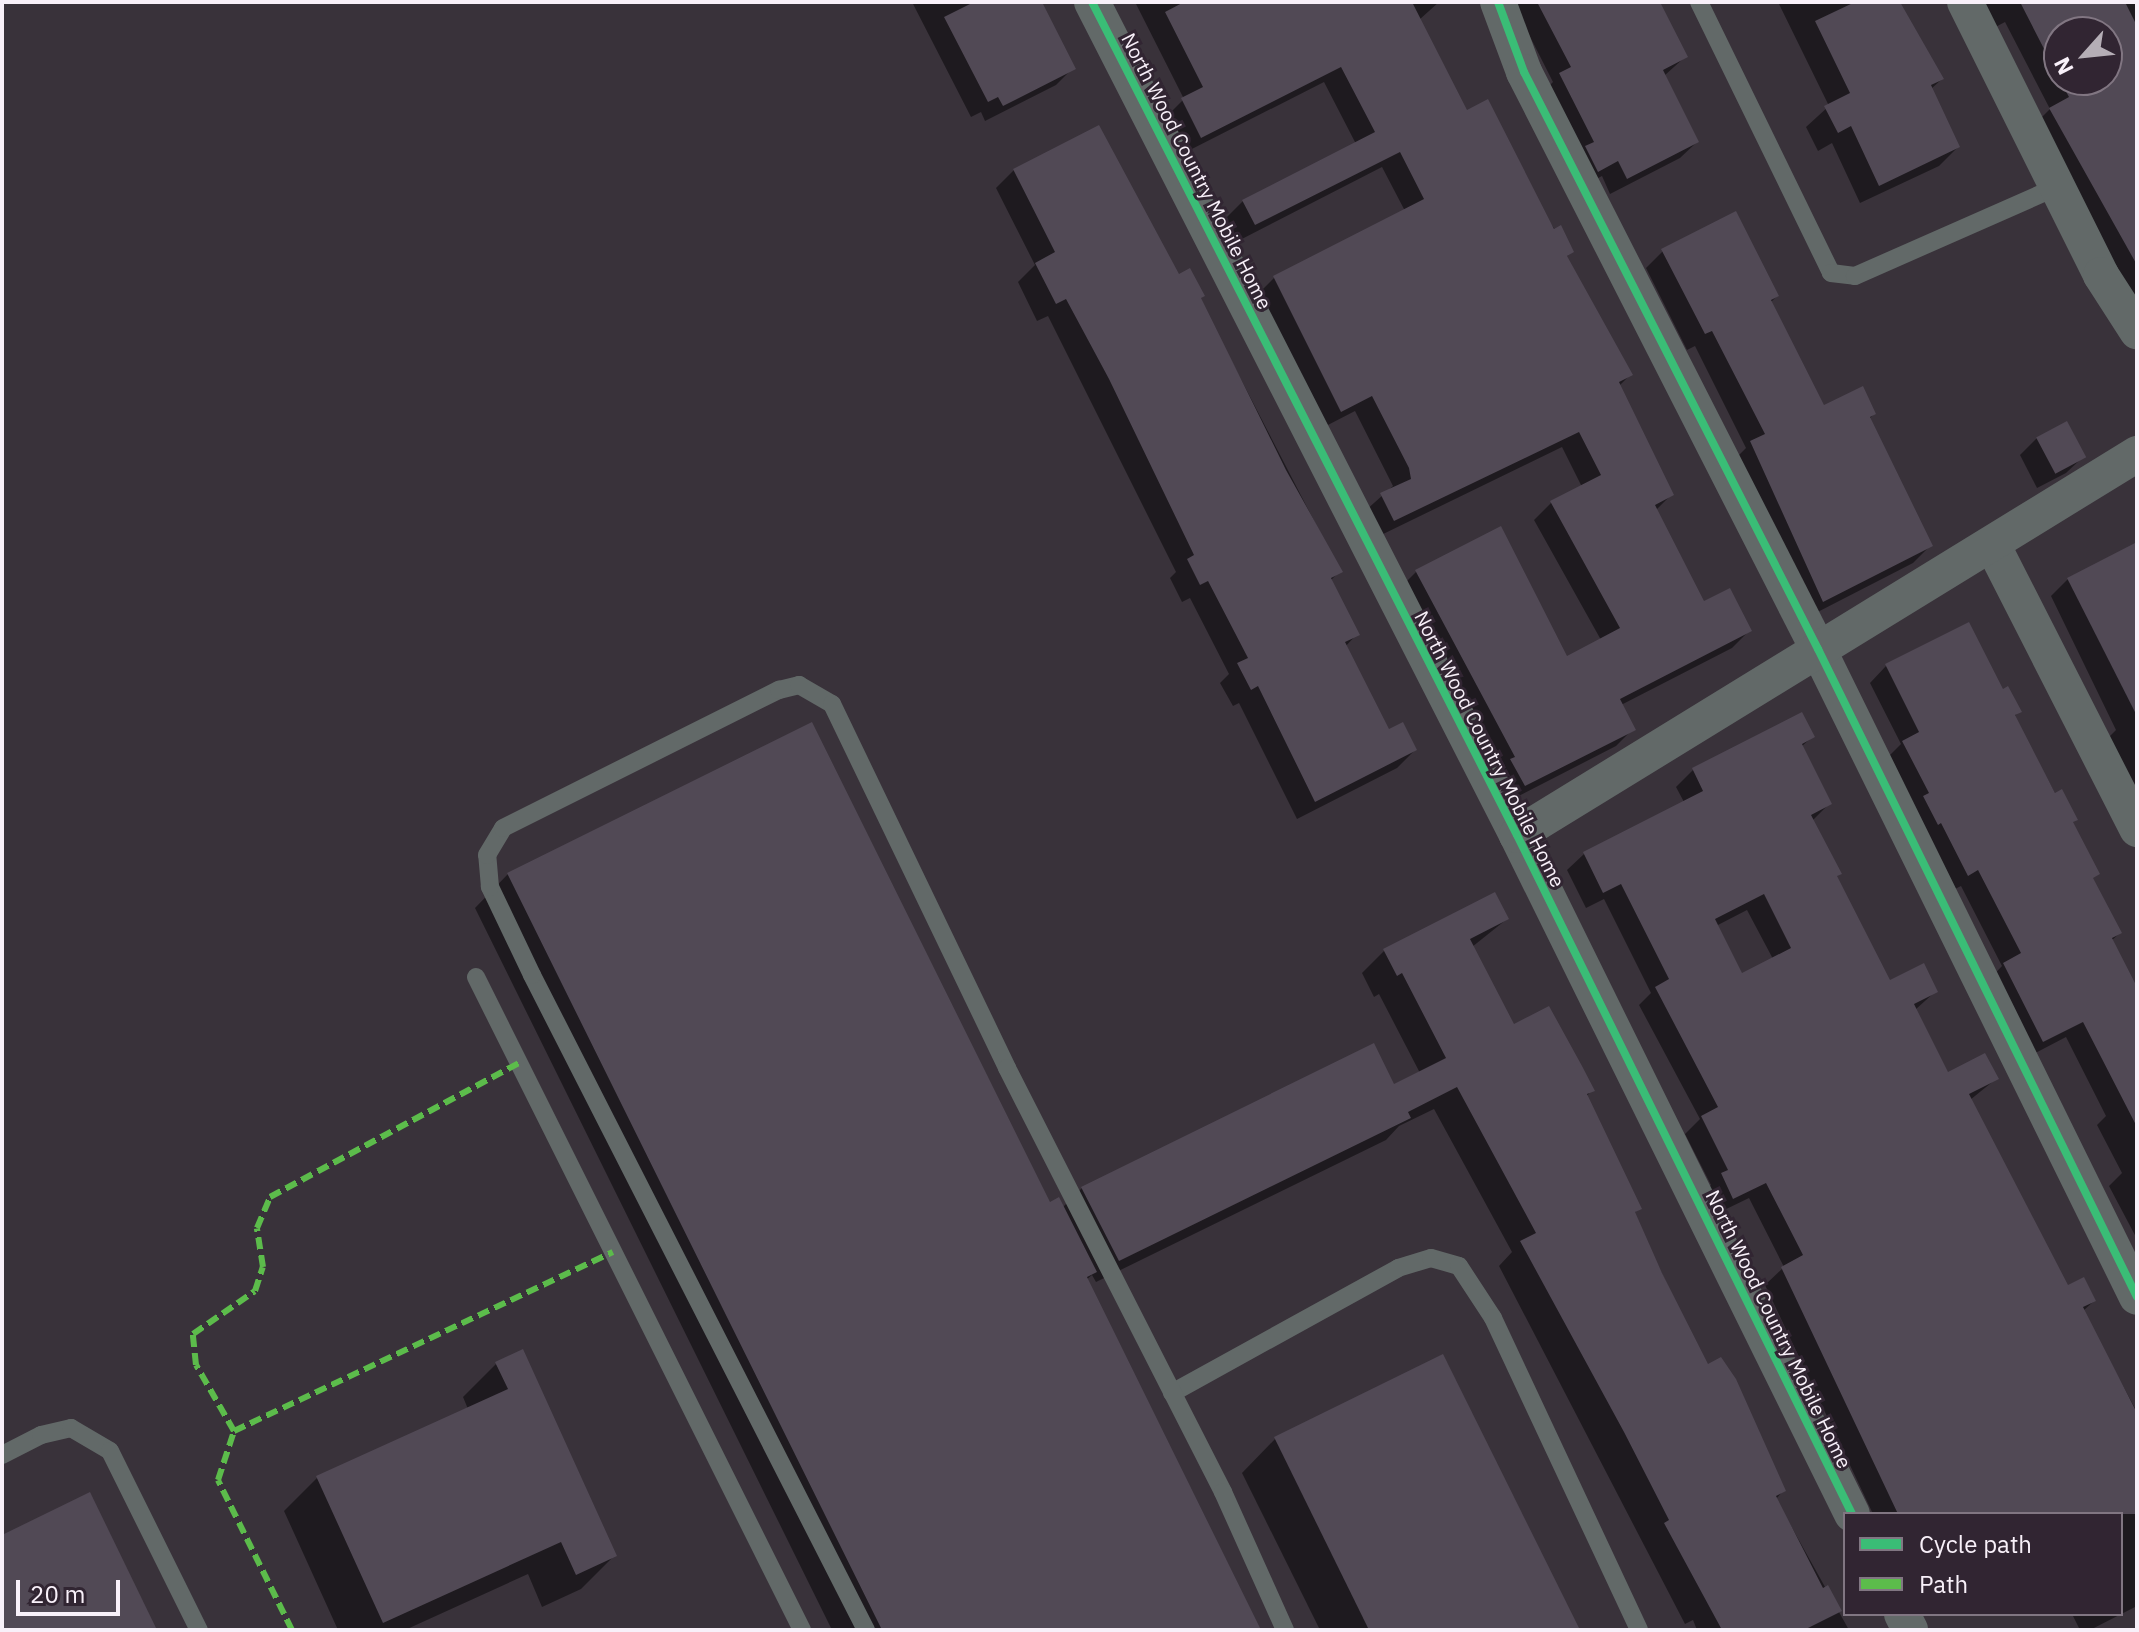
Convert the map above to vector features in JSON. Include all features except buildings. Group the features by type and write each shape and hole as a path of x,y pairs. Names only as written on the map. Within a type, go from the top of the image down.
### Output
{"street":[{"name":"North Wood Country Mobile Home","path":"1092,2 1517,835 1851,1512"},
{"path":"1498,2 1524,72 1818,649 2137,1297"},
{"path":"1965,2 2101,275 2137,331"},
{"name":"North Wood Country Mobile Home","path":"1517,835 2137,454"},
{"path":"1992,544 2137,829"}],"lane":[{"path":"1699,2 1831,273 1855,276 2057,187"},
{"path":"866,1630 490,887 487,855 503,828 779,690 799,685 832,704 1007,1068 1172,1393 1285,1630"},
{"path":"476,977 802,1630"},
{"path":"1172,1393 1398,1268 1431,1258 1459,1266 1493,1318 1639,1630"},
{"path":"2,1455 41,1435 71,1428 110,1451 199,1630"}],"marked path":[{"path":"234,1431 196,1365 193,1334 255,1291 263,1267 257,1228 270,1197 519,1063"},
{"path":"292,1630 218,1480 234,1431 613,1252"}],"cycle path":[{"path":"1092,2 1517,835 1851,1512"},
{"path":"1498,2 1524,72 1818,649 2137,1297"}]}
